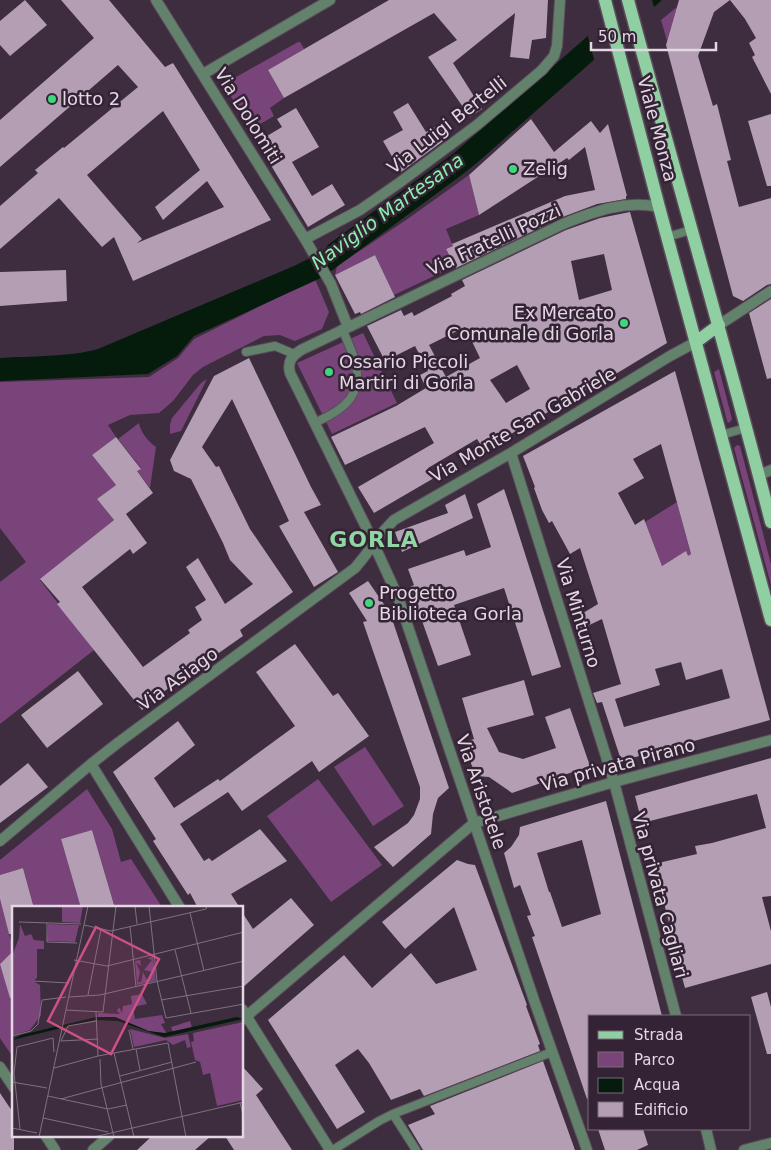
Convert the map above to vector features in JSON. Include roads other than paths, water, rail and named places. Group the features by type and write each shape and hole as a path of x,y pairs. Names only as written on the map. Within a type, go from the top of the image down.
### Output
{"main road":[{"name":"Viale Monza","path":"628,0 719,325 771,522"},
{"name":"Viale Monza","path":"605,3 771,620"},
{"path":"696,342 719,325"}],"street":[{"name":"Via Dolomiti","path":"156,0 306,239 328,280 345,328"},
{"path":"202,74 330,0"},
{"name":"Via Luigi Bertelli","path":"306,239 353,214 399,183 477,125 542,70 554,56 557,46 560,0"},
{"name":"Via Fratelli Pozzi","path":"294,354 583,216 608,208 630,204 646,204 659,207"},
{"path":"719,325 771,291"},
{"name":"Via Monte San Gabriele","path":"374,544 381,534 400,516 511,453 696,342"},
{"name":"Via Aristotele","path":"294,354 289,363 290,373 388,572 398,597 552,1052 588,1150"},
{"name":"Via Minturno","path":"511,453 614,782"},
{"path":"759,475 771,470"},
{"name":"Via Asiago","path":"0,841 91,764 350,572 360,563 374,544"},
{"name":"Via privata Pirano","path":"474,823 614,782 771,740"},
{"path":"91,764 179,906"},
{"name":"Via privata Cagliari","path":"614,782 676,1015"},
{"path":"332,1150 244,1015 474,823"},
{"path":"0,1067 12,1085"},
{"path":"706,1130 712,1150"},
{"path":"47,1138 55,1150"},
{"path":"93,1150 107,1138"},
{"path":"744,1150 771,1143"}],"lane":[{"path":"667,237 691,230"},
{"path":"315,423 336,412 344,405 356,386 356,363 345,328"},
{"path":"246,352 275,346 294,354"},
{"path":"721,435 746,428"},
{"path":"332,1150 393,1114 552,1052"},
{"path":"393,1114 416,1150"}],"water":[{"name":"Naviglio Martesana","path":"629,0 662,0 478,162 323,277 194,336 177,356 148,374 0,381 0,358 63,355 98,349 294,266 322,252 329,244 454,153"}],"place":[{"name":"lotto 2","path":"52,99"},
{"name":"Zelig","path":"513,169"},
{"name":"Ex Mercato Comunale di Gorla","path":"624,323"},
{"name":"Ossario Piccoli Martiri di Gorla","path":"329,372"},
{"name":"Progetto Biblioteca Gorla","path":"369,603"}],"district":[{"name":"GORLA","path":"374,539"}]}
